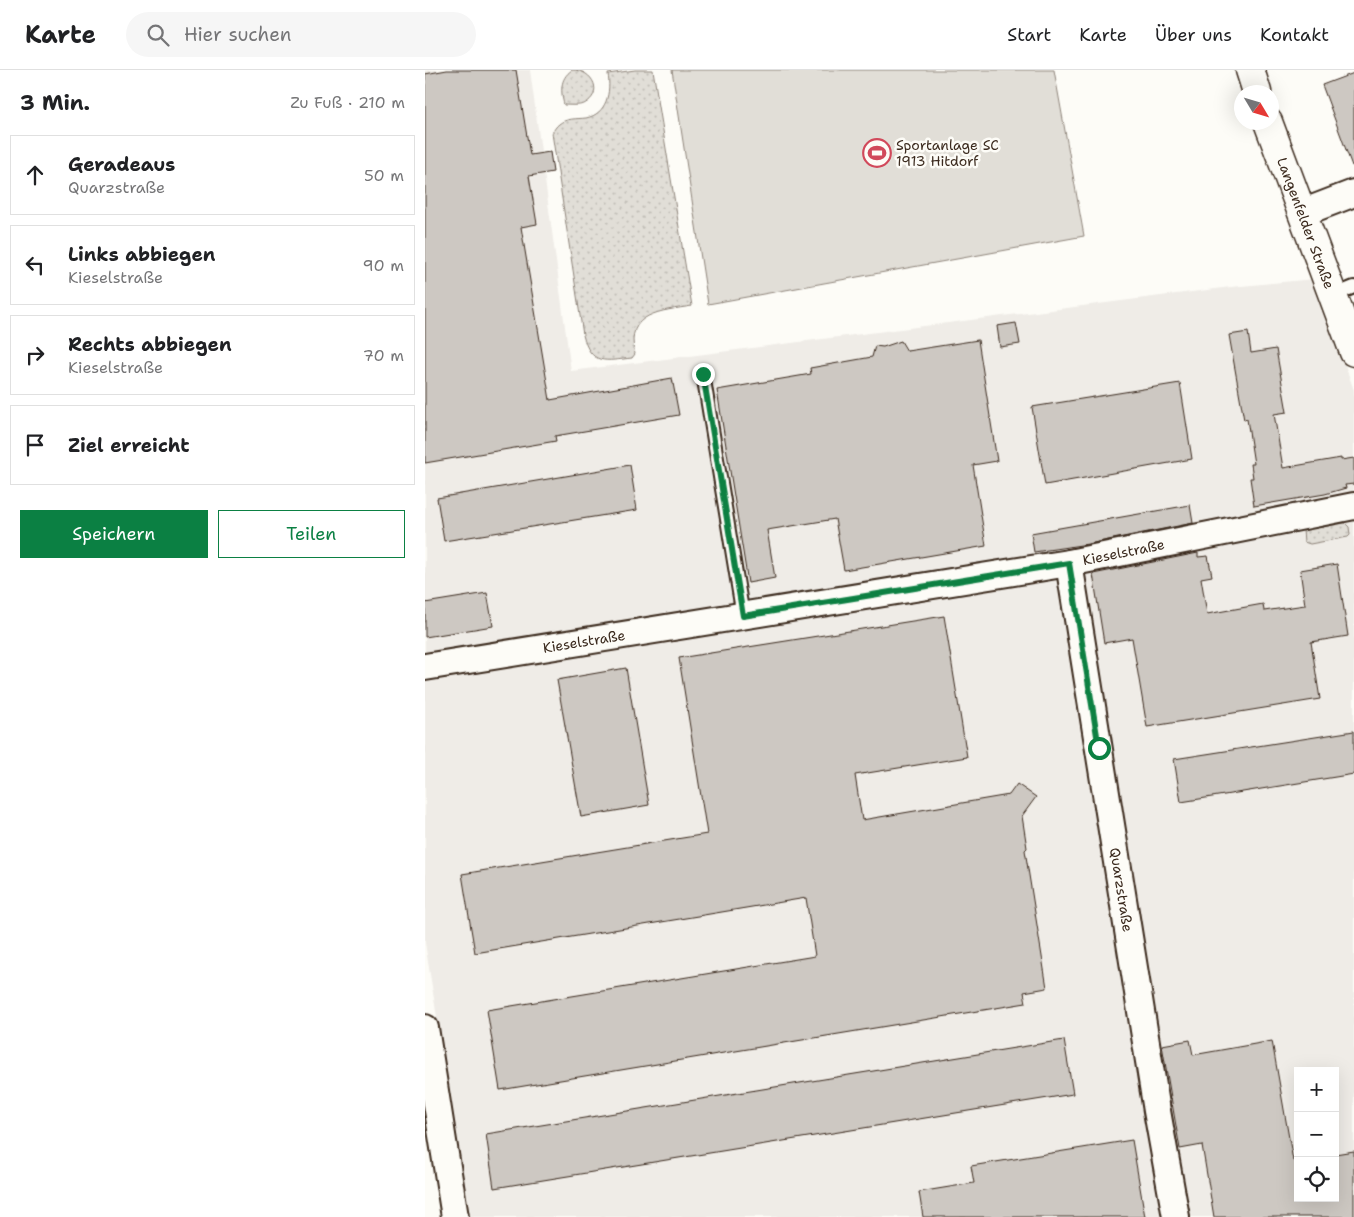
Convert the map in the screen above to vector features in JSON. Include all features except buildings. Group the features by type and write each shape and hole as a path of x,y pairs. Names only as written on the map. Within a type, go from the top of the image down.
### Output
{"street":[{"path":"1250,70 1255,85"},
{"name":"Langenfelder Straße","path":"1271,130 1302,213 1343,291 1354,352"},
{"path":"1302,213 1354,193"},
{"name":"Kieselstraße","path":"425,667 1069,563 1354,506"},
{"name":"Quarzstraße","path":"1069,563 1157,1112 1176,1217"},
{"path":"425,1028 455,1217"}],"lane":[{"path":"703,374 743,616"}],"shaded area":[{"path":"530,70 571,371 1231,287 1314,279 1354,390 1354,1217 469,1217 425,943 425,71"},
{"path":"572,70 586,74 594,83 594,94 584,104 564,105 562,86 565,77"},
{"path":"635,70 653,70 692,306 658,312 648,316 635,329 633,340 635,354 632,358 607,360 595,357 590,352 583,335 552,133 562,122 586,118 599,112 608,95 608,74"},
{"name":"Sportanlage SC 1913 Hitdorf","path":"672,70 1054,70 1084,236 708,304"},
{"path":"1345,523 1349,527 1350,535 1348,537 1310,544 1304,542 1303,530"}],"place":[{"name":"Sportanlage SC 1913 Hitdorf","path":"877,153"}],"route":[{"path":"703,374 743,616 1069,563 1099,748"}]}
